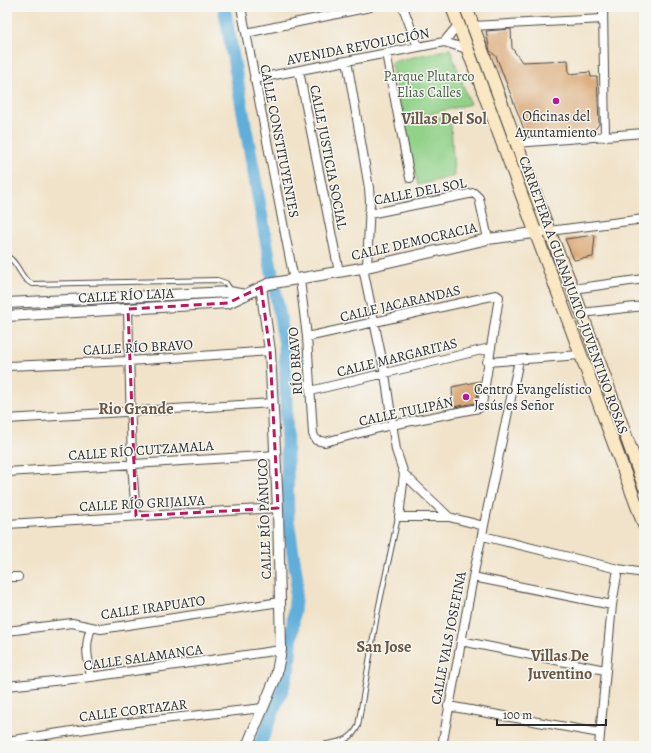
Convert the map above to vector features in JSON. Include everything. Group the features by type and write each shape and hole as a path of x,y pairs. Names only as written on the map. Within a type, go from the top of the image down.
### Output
{"main road":[{"name":"CARRETERA A GUANAJUATO-JUVENTINO ROSAS","path":"452,7 489,110 543,232 572,289 643,481"},
{"name":"CARRETERA A GUANAJUATO-JUVENTINO ROSAS","path":"466,7 516,143 580,355 644,526"},
{"path":"489,110 502,105"},
{"path":"615,450 629,445"}],"street":[{"name":"CALLE CONSTITUYENTES","path":"241,7 293,280"},
{"path":"246,33 370,7"},
{"path":"403,7 418,47"},
{"path":"603,7 605,137"},
{"path":"472,26 603,19"},
{"name":"AVENIDA REVOLUCIÓN","path":"444,42 458,25"},
{"name":"AVENIDA REVOLUCIÓN","path":"254,79 444,42 467,49"},
{"path":"386,53 410,178"},
{"path":"347,60 368,188 369,214 365,267 385,374 391,425 398,462 404,474 449,517"},
{"name":"CALLE JUSTICIA SOCIAL","path":"299,71 339,272"},
{"path":"516,143 644,133"},
{"name":"CALLE DEL SOL","path":"369,214 474,193 480,198 488,239"},
{"path":"543,232 644,219"},
{"name":"CALLE DEMOCRACIA","path":"264,285 365,267 488,239 543,232"},
{"path":"572,289 644,279"},
{"name":"RÍO BRAVO","path":"293,280 307,338 313,434 316,440"},
{"name":"CALLE RÍO LAJA","path":"7,316 228,303 264,285"},
{"name":"CALLE RÍO PÁNUCO","path":"247,746 276,677 282,650 276,455 270,351 264,285"},
{"name":"CALLE RÍO LAJA","path":"7,303 232,292 245,295"},
{"name":"CALLE JACARANDAS","path":"307,338 498,295 490,348"},
{"path":"580,313 644,306"},
{"path":"128,309 132,412 132,464 136,516"},
{"path":"490,348 487,362 580,355"},
{"name":"CALLE MARGARITAS","path":"310,391 490,348"},
{"name":"CALLE RÍO BRAVO","path":"7,366 129,361 270,351"},
{"name":"CALLE VALS JOSEFINA","path":"442,746 448,706 473,577 483,536 519,360"},
{"name":"CALLE TULIPÁN","path":"316,440 325,442 391,425 479,408 482,404 487,362"},
{"path":"7,419 273,403"},
{"name":"CALLE RÍO CUTZAMALA","path":"7,472 276,455"},
{"path":"404,474 398,517 449,517 484,526"},
{"name":"CALLE RÍO GRIJALVA","path":"7,524 278,508"},
{"path":"483,536 618,569 644,573"},
{"path":"599,746 605,670 612,605 618,569"},
{"path":"7,577 18,577"},
{"path":"473,577 612,605"},
{"name":"CALLE IRAPUATO","path":"7,631 72,623 90,628 101,629 280,602"},
{"path":"90,628 86,649 91,678"},
{"path":"461,642 605,670"},
{"name":"CALLE SALAMANCA","path":"7,686 91,678 282,650"},
{"path":"448,706 600,733"},
{"name":"CALLE CORTAZAR","path":"7,740 118,724 263,708"}],"lane":[{"path":"7,256 11,258 26,280 33,284 218,280 226,283 232,292"},
{"path":"319,746 345,740 356,731 358,726 377,615 398,517"}],"highlighted area":[{"path":"261,287 270,351 278,508 136,516 128,309 228,303"}],"green space":[{"name":"Parque Plutarco Elias Calles","path":"450,49 470,104 402,121 391,62"},
{"path":"449,115 451,124 454,176 418,185 404,125"}],"building":[{"name":"Oficinas del Ayuntamiento","path":"511,29 512,48 522,62 568,60 569,74 590,72 591,77 597,77 599,124 593,132 527,137 496,56 490,51 486,31"},
{"path":"595,235 593,257 574,260 565,239"},
{"name":"Centro Evangelístico Jesús es Señor","path":"480,381 476,403 453,407 452,387"}],"waterway":[{"path":"224,7 285,345 288,520 297,579 289,667 283,688 259,746"}],"place":[{"name":"Oficinas del Ayuntamiento","path":"556,101"},
{"name":"Centro Evangelístico Jesús es Señor","path":"466,397"}],"district":[{"name":"Villas Del Sol","path":"444,118"},
{"name":"Rio Grande","path":"136,408"},
{"name":"San Jose","path":"384,646"},
{"name":"Villas De Juventino","path":"560,664"}]}
